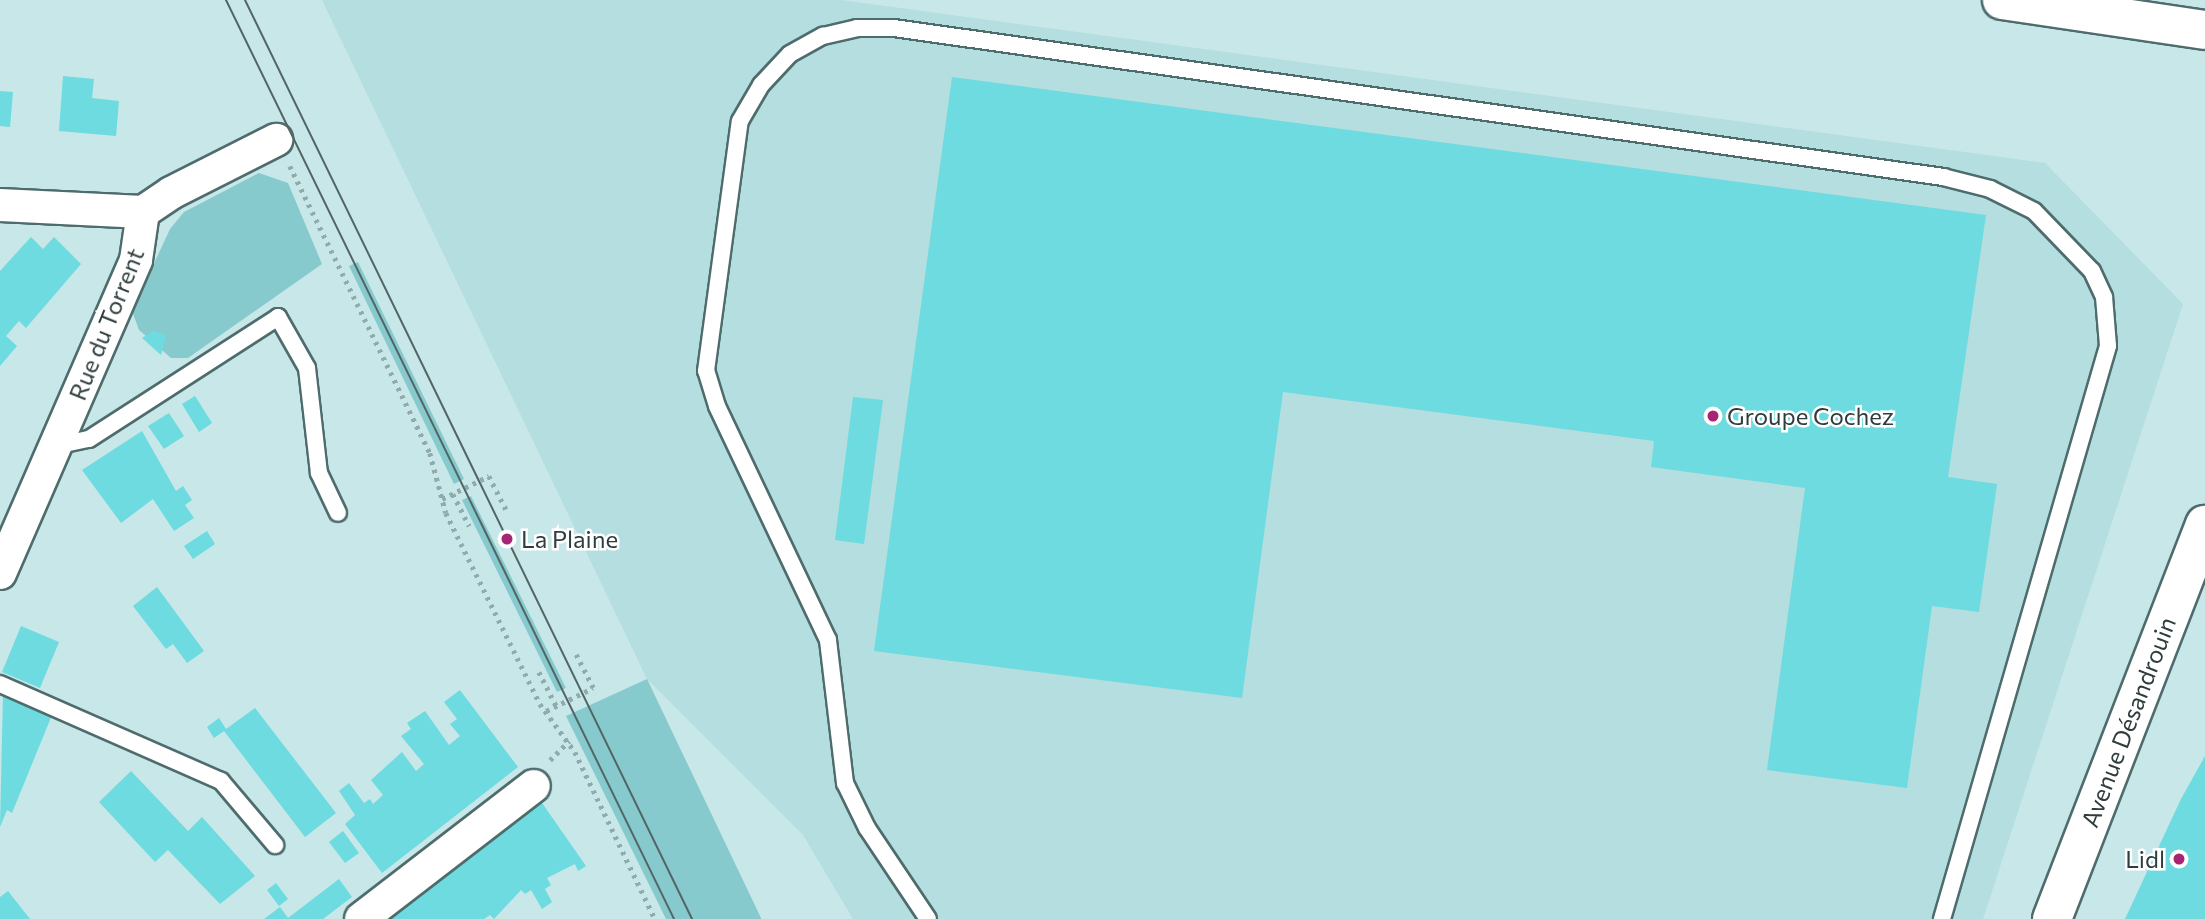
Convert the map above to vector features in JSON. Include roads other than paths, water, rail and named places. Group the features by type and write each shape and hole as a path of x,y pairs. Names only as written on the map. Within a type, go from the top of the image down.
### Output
{"main road":[{"path":"2002,0 2205,30"},
{"name":"Avenue Désandrouin","path":"2052,919 2205,525"}],"street":[{"path":"1,206 143,212 171,193 276,140"},
{"name":"Rue du Torrent","path":"0,573 136,260 143,212"},
{"path":"361,919 534,786"}],"lane":[{"path":"928,919 867,828 845,783 828,640 717,406 706,371 706,348 740,121 761,85 790,54 823,36 857,28 894,28 1943,177 1990,190 2034,211 2092,271 2104,297 2108,346 1942,919"},
{"path":"55,446 89,439 278,317 307,368 319,473 338,513"},
{"path":"0,684 221,780 275,845"}],"tram line":[{"path":"226,0 674,919"},
{"path":"245,0 692,919"}],"place":[{"name":"Groupe Cochez","path":"1713,416"},
{"name":"La Plaine","path":"507,539"},
{"name":"Lidl","path":"2179,859"}]}
